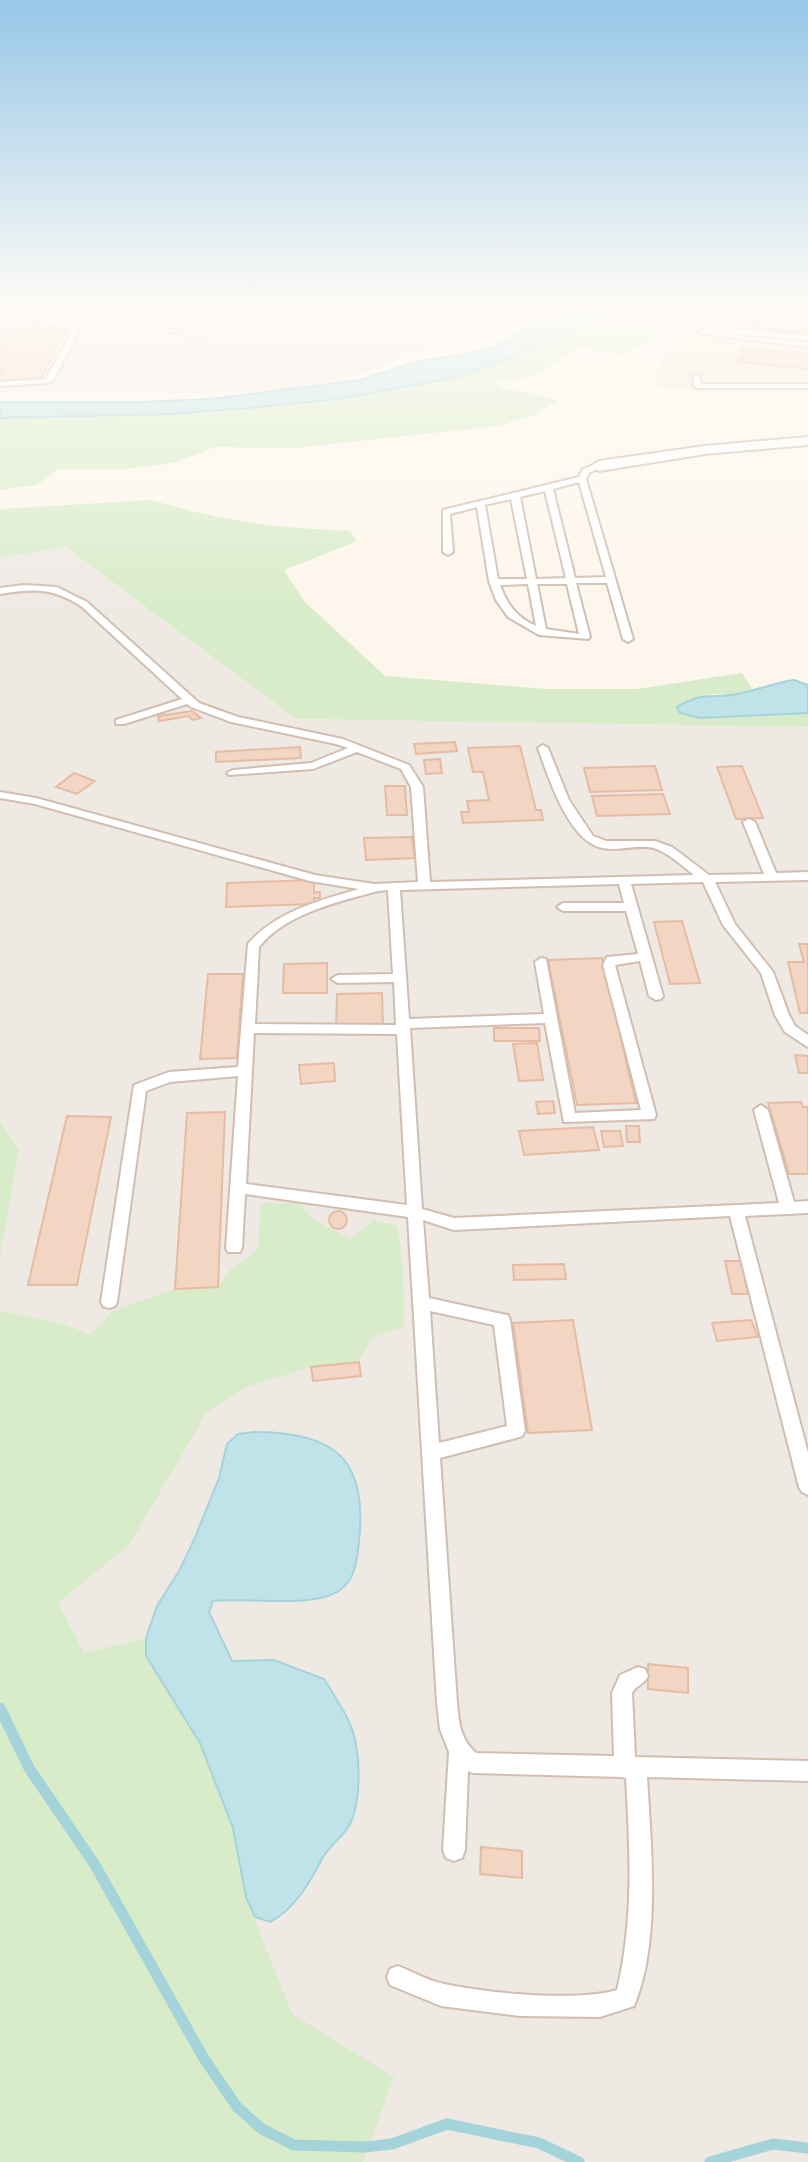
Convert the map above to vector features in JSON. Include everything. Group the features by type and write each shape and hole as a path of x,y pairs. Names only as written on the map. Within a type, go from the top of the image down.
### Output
{"street":[{"path":"599,466 705,450 808,441"}],"lane":[{"path":"599,466 586,471 582,479 628,639"},
{"path":"448,552 446,512 582,479"},
{"path":"481,504 498,599 510,617 522,626 542,633 585,637 548,487"},
{"path":"515,495 542,633"},
{"path":"496,582 611,580"},
{"path":"0,591 39,586 66,592 84,604 188,700 212,713 358,748 405,767 417,787 424,886"},
{"path":"120,722 188,700"},
{"path":"233,773 313,766 358,748"},
{"path":"543,748 563,800 589,838 604,845 651,843 668,850 707,879 729,925 767,972 790,1029 808,1042"},
{"path":"0,795 50,805 314,878 386,887 808,876"},
{"path":"749,822 771,877"},
{"path":"624,881 656,996"},
{"path":"386,887 400,978 447,1703 451,1736 458,1754 454,1850"},
{"path":"234,1248 253,947 259,935 271,927 334,900 386,887"},
{"path":"563,907 631,907"},
{"path":"541,962 569,1118 649,1115 609,965 612,960 645,957"},
{"path":"338,979 400,978"},
{"path":"248,1028 403,1027 550,1018"},
{"path":"109,1302 139,1088 169,1077 246,1071"},
{"path":"761,1110 788,1207"},
{"path":"238,1188 415,1212 454,1224 808,1207"},
{"path":"736,1209 800,1421 808,1487"},
{"path":"420,1303 502,1320 516,1431 430,1453"},
{"path":"398,1977 441,1995 520,2005 600,2006 626,1998 635,1965 640,1859 622,1693 627,1682 638,1676"},
{"path":"458,1754 473,1763 808,1771"}],"shaded area":[{"path":"64,547 296,719 808,727 808,2162 0,2162 0,558"}],"green space":[{"path":"224,410 542,410 499,426 294,448 215,447 173,463 124,469 58,469 37,485 0,490 0,418"},
{"path":"151,500 249,522 350,531 357,541 284,570 304,601 385,676 546,689 637,689 742,673 753,690 687,700 746,717 808,713 808,727 296,719 65,547 0,558 0,509"},
{"path":"0,1122 19,1150 0,1256"},
{"path":"261,1203 300,1203 311,1218 351,1239 373,1220 397,1226 403,1270 404,1327 372,1338 359,1362 311,1367 247,1387 207,1412 129,1545 58,1603 84,1653 146,1638 146,1656 200,1743 233,1828 246,1897 292,2014 394,2077 363,2162 0,2162 0,1311 64,1324 91,1335 113,1311 175,1289 218,1287 232,1268 258,1249"}],"water":[{"path":"0,410 224,410 170,414 0,418"},
{"path":"794,680 808,685 808,713 700,718 680,713 677,707 701,697 738,694"},
{"path":"254,1432 305,1437 340,1455 351,1470 358,1489 360,1512 355,1568 340,1590 328,1596 297,1601 213,1601 209,1612 232,1661 274,1660 324,1679 346,1716 355,1739 358,1782 350,1824 326,1853 294,1902 270,1922 255,1917 246,1897 233,1828 200,1743 146,1656 146,1638 157,1606 194,1540 219,1478 227,1444 238,1434"}],"building":[{"path":"192,711 201,718 192,720 189,716 159,721 158,716"},
{"path":"455,742 457,751 416,754 414,744"},
{"path":"520,746 536,810 541,810 543,820 463,823 461,812 469,812 467,801 489,800 483,772 473,772 468,748"},
{"path":"300,747 301,758 216,762 216,752"},
{"path":"440,759 442,773 426,774 424,760"},
{"path":"655,766 662,790 590,792 584,768"},
{"path":"742,766 763,818 736,819 717,767"},
{"path":"74,773 95,781 77,794 56,787"},
{"path":"385,786 405,786 407,815 387,815"},
{"path":"663,794 670,814 597,816 592,796"},
{"path":"412,837 415,858 366,860 364,838"},
{"path":"314,880 314,893 320,892 320,898 314,898 314,904 226,907 227,883"},
{"path":"682,921 700,983 670,984 654,922"},
{"path":"799,944 808,944 808,1013 800,1013 788,962 804,962"},
{"path":"602,958 636,1103 577,1105 548,960"},
{"path":"327,963 327,993 283,993 284,964"},
{"path":"208,974 243,974 237,1058 200,1059"},
{"path":"382,993 383,1025 336,1026 337,994"},
{"path":"494,1028 539,1028 540,1041 494,1041"},
{"path":"537,1043 543,1080 519,1081 513,1044"},
{"path":"795,1055 808,1056 808,1073 799,1073"},
{"path":"334,1063 335,1081 301,1084 299,1065"},
{"path":"553,1101 555,1113 538,1114 536,1102"},
{"path":"801,1102 803,1107 808,1107 808,1174 789,1174 768,1103"},
{"path":"225,1112 218,1287 175,1289 187,1113"},
{"path":"67,1116 111,1117 77,1285 28,1285"},
{"path":"626,1126 639,1126 640,1142 627,1142"},
{"path":"593,1127 599,1150 524,1155 519,1131"},
{"path":"601,1131 620,1131 623,1146 604,1147"},
{"path":"338,1211 347,1220 338,1229 329,1220"},
{"path":"725,1261 741,1261 748,1294 732,1294"},
{"path":"564,1264 566,1279 514,1280 513,1265"},
{"path":"573,1320 592,1430 528,1433 513,1323"},
{"path":"751,1320 758,1337 717,1341 712,1323"},
{"path":"359,1362 361,1376 313,1381 311,1367"},
{"path":"648,1664 688,1668 688,1693 648,1689"},
{"path":"481,1847 522,1851 522,1878 480,1874"}],"waterway":[{"path":"0,1708 29,1768 95,1865 203,2057 237,2107 262,2129 294,2145 365,2147 392,2144 447,2124 539,2143 579,2162"},
{"path":"710,2162 773,2144 808,2148"}]}
